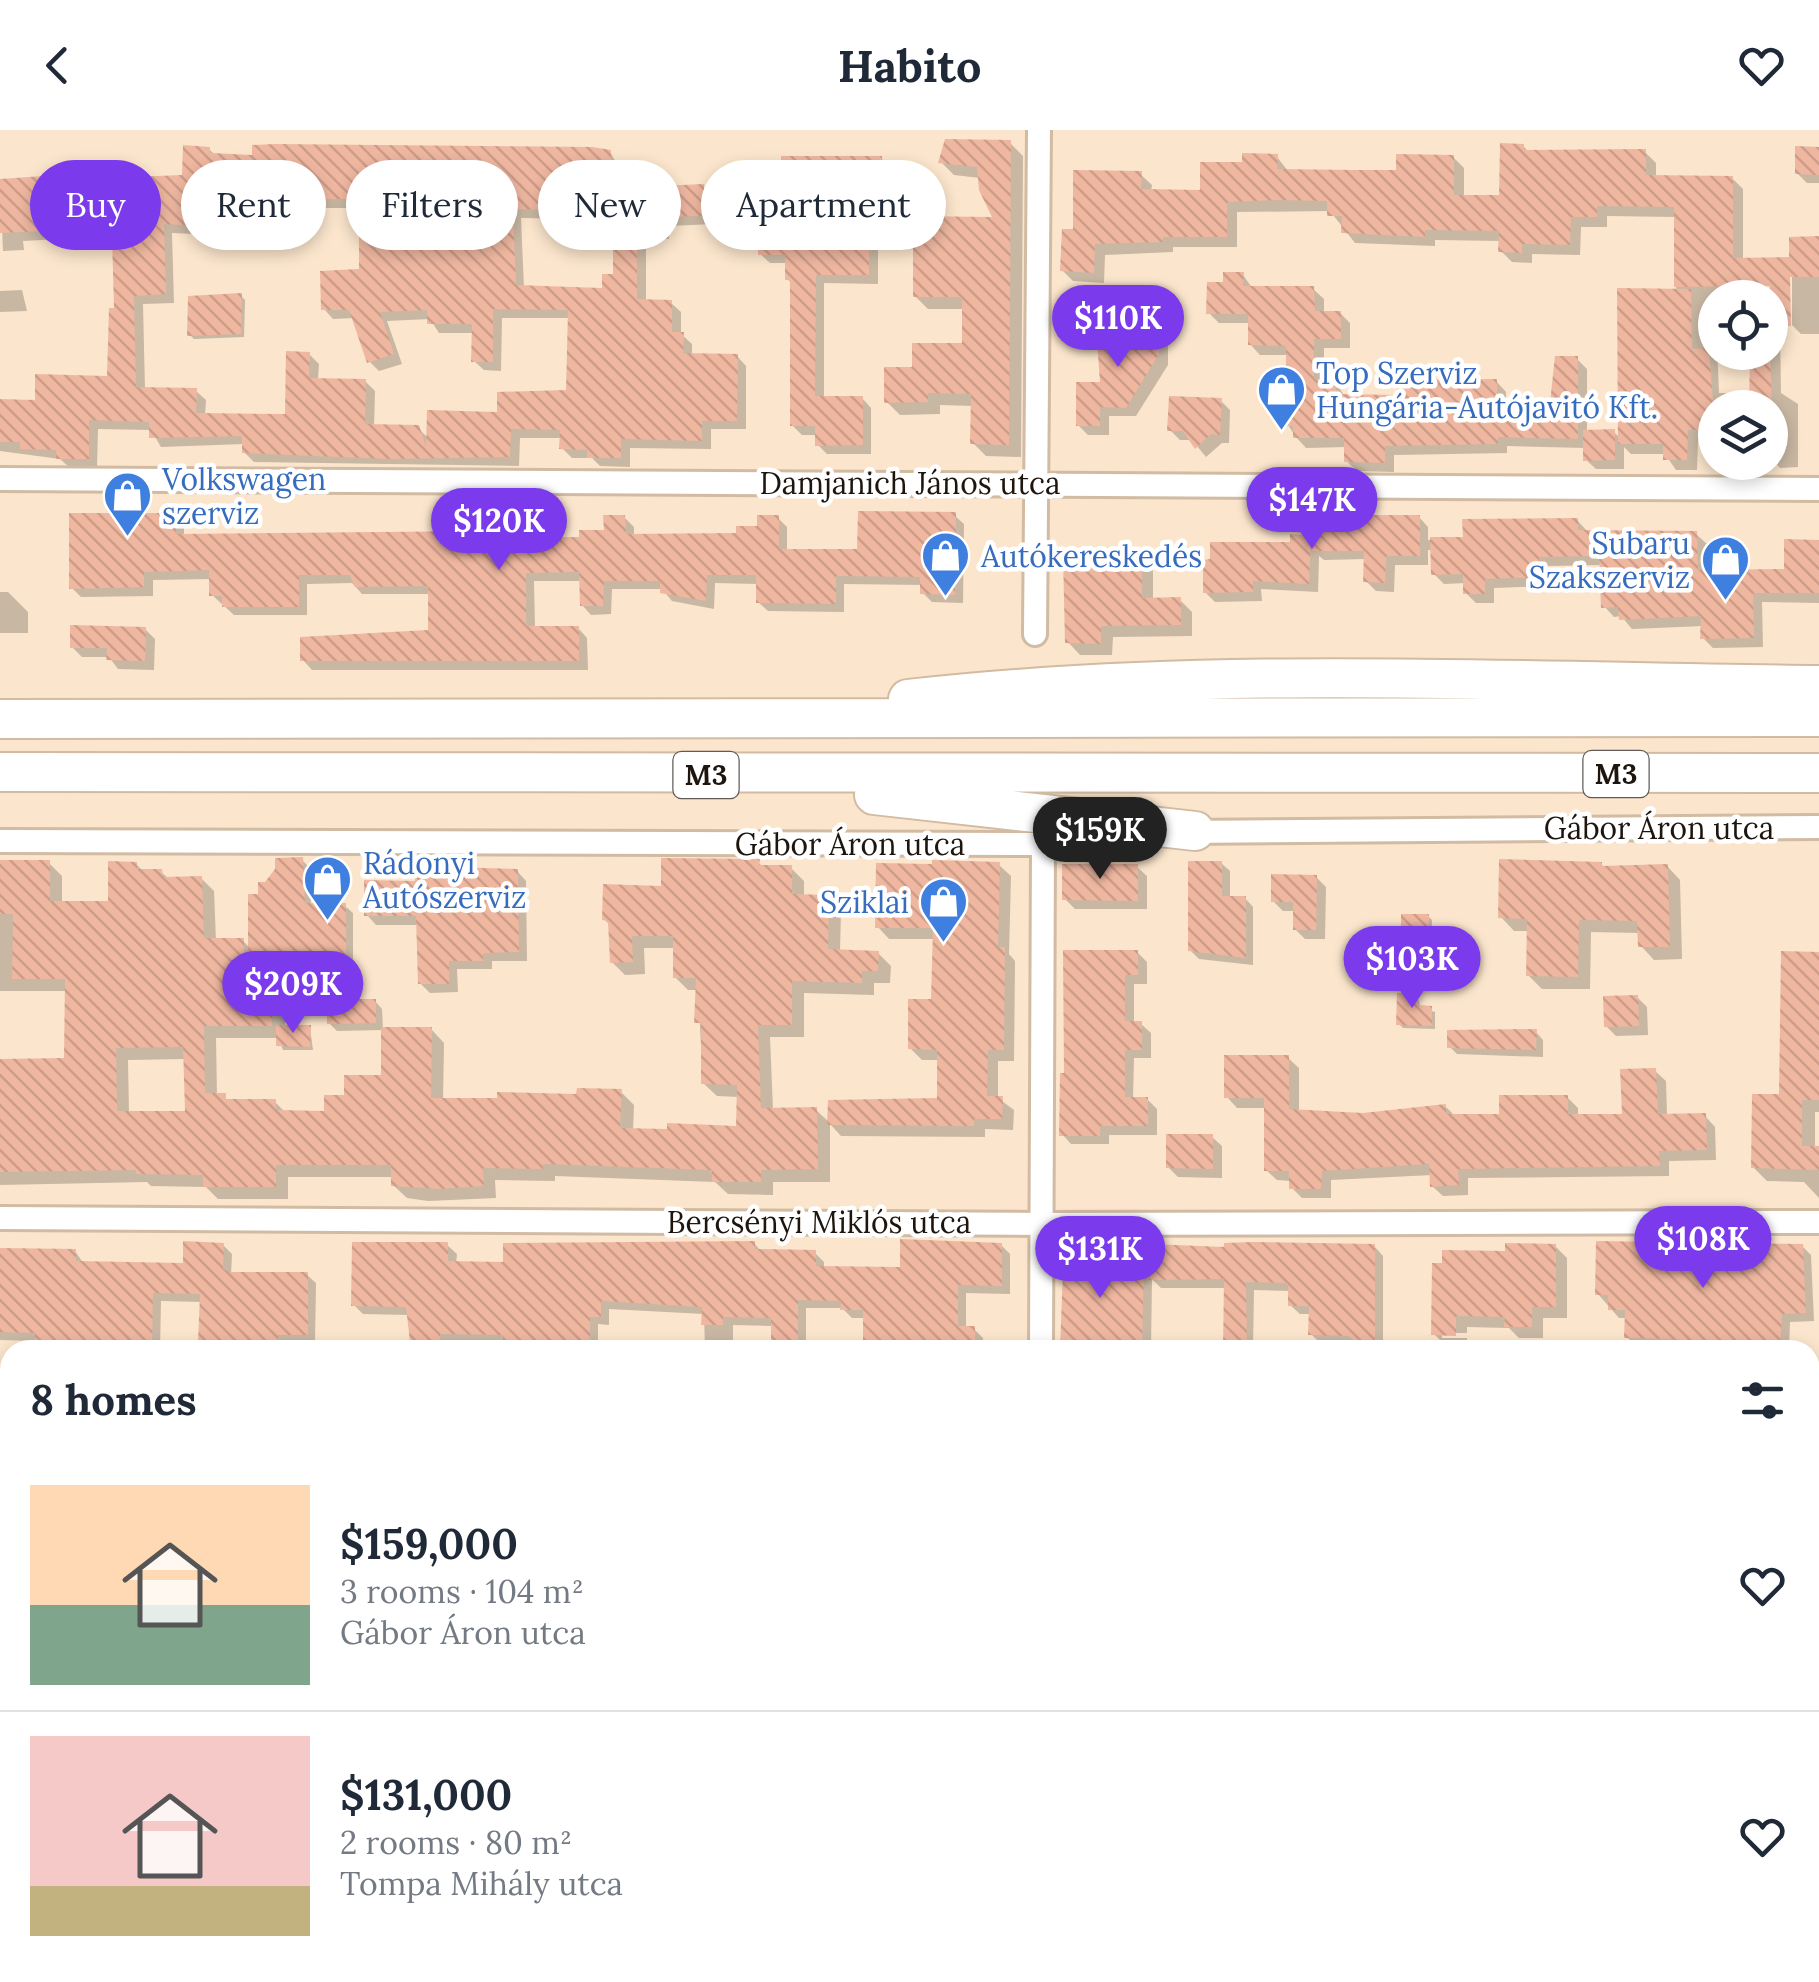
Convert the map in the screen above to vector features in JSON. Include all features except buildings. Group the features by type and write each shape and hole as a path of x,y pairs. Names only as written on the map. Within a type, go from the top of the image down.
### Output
{"main road":[{"path":"712,721 1034,685 1246,680 1819,685"},
{"name":"M3","path":"0,718 712,721 1819,717"},
{"name":"M3","path":"0,772 1819,773"},
{"path":"708,775 1195,831"}],"street":[{"path":"1034,634 1039,130"},
{"name":"Damjanich János utca","path":"0,480 1819,490"},
{"name":"Gábor Áron utca","path":"0,841 1043,844 1195,831 1819,826"},
{"path":"1041,1340 1043,844"},
{"name":"Bercsényi Miklós utca","path":"0,1218 1040,1224 1819,1222"}],"place":[{"name":"Top Szerviz Hungária-Autójavitó Kft.","path":"1281,432"},
{"name":"Volkswagen szerviz","path":"127,538"},
{"name":"Autókereskedés","path":"946,598"},
{"name":"Subaru Szakszerviz","path":"1725,602"},
{"name":"Rádonyi Autószerviz","path":"328,922"},
{"name":"Sziklai","path":"944,944"}]}
